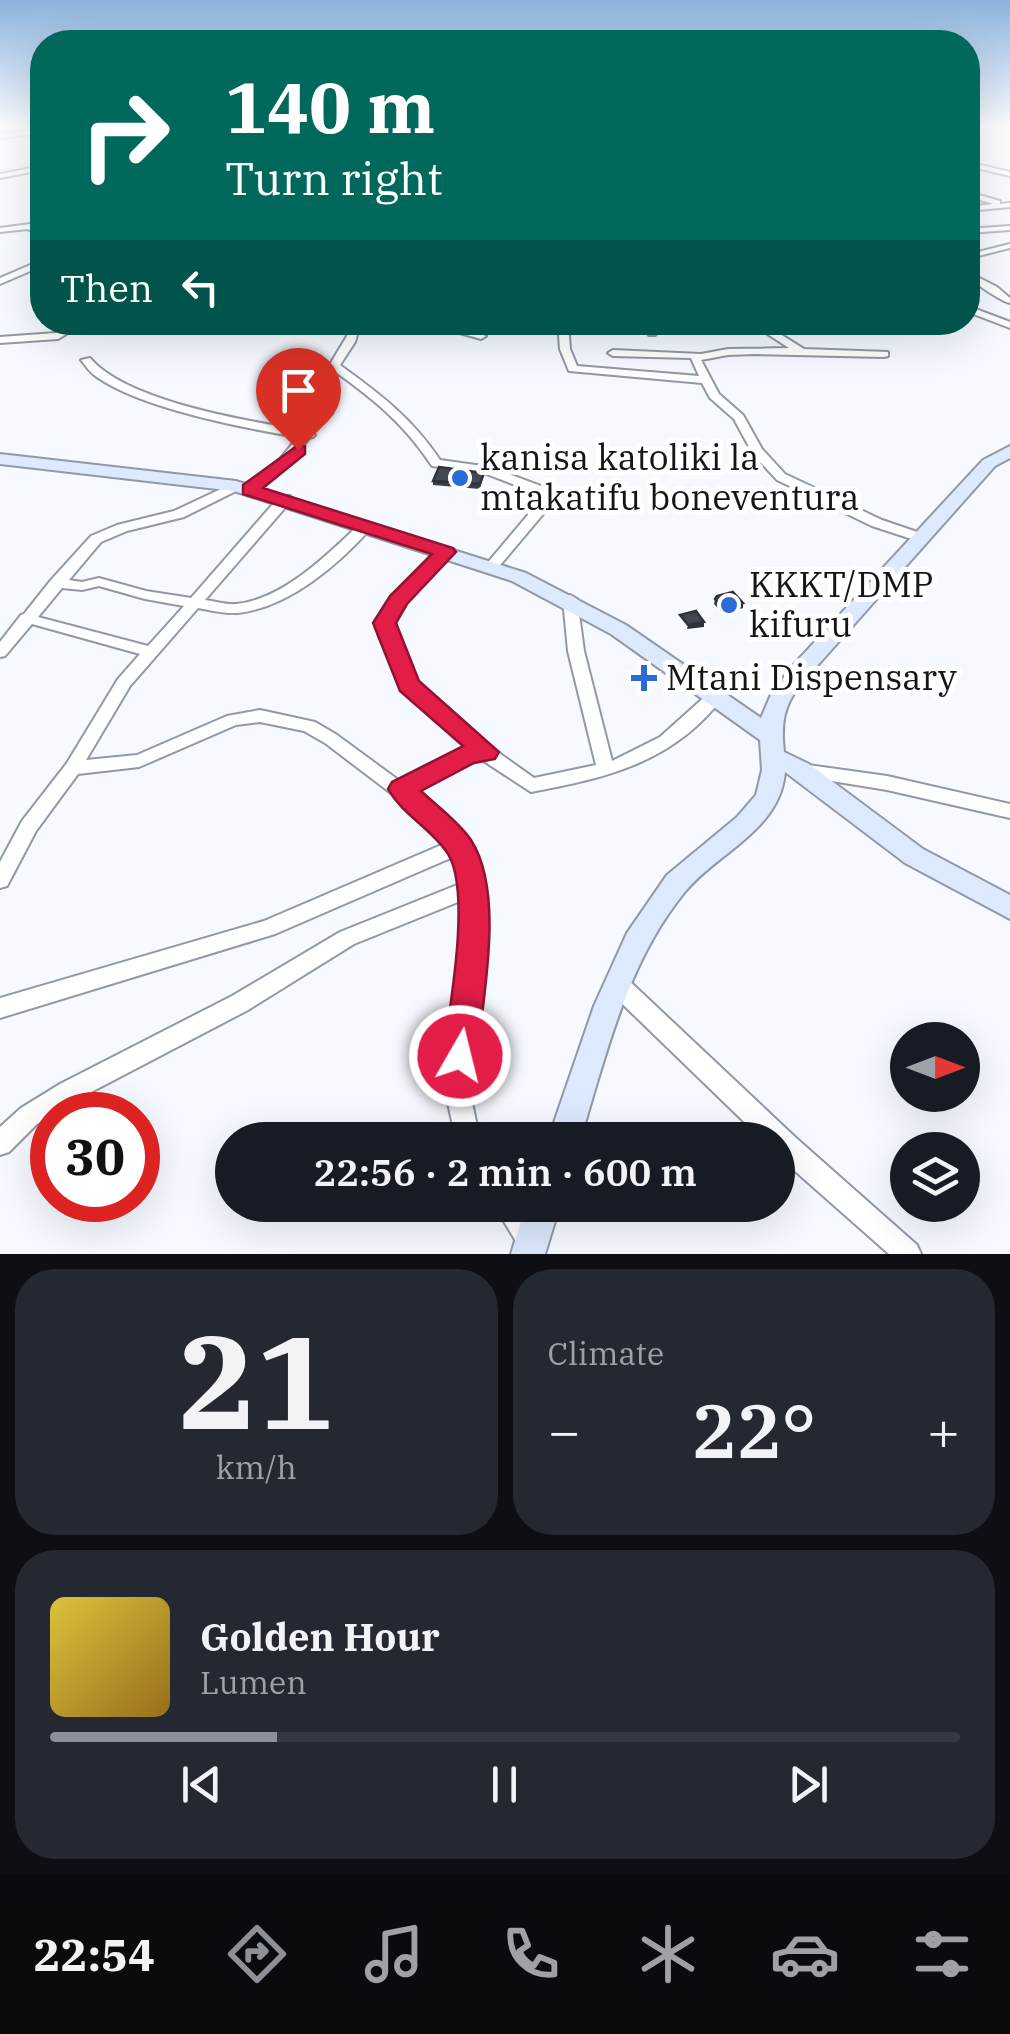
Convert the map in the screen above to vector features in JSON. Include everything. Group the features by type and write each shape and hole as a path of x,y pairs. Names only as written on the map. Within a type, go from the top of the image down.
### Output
{"street":[{"path":"980,197 1009,205"},
{"path":"980,208 1009,205"},
{"path":"0,230 30,226"},
{"path":"980,230 1010,228"},
{"path":"980,253 1010,246"},
{"path":"0,282 30,268"},
{"path":"980,281 1009,302"},
{"path":"980,307 1009,302"},
{"path":"980,313 1010,325"},
{"path":"0,340 60,335"},
{"path":"0,652 56,582 96,540 110,532 179,514 243,488 286,462 308,434 334,366 353,335"},
{"path":"564,335 573,369 704,380"},
{"path":"774,335 804,353"},
{"path":"613,353 884,354"},
{"path":"697,355 695,359 704,380 739,417 757,451 781,477 877,523 921,538"},
{"path":"86,360 92,370 138,394 240,424 308,434"},
{"path":"334,366 409,426 436,464 486,470 545,492 539,510 490,567"},
{"path":"570,1122 616,983 647,925 677,882 751,818 773,784 776,702 803,667 989,463 1010,451"},
{"path":"0,459 243,488 446,552 570,599 715,697 801,770 914,856 1010,908"},
{"path":"0,880 29,826 72,768 124,684 285,499"},
{"path":"56,582 82,586 100,582 145,595 234,610 293,589 366,526"},
{"path":"446,552 388,612 386,634 409,685 486,752 531,785 646,754 666,742 715,697"},
{"path":"570,599 576,650 605,768"},
{"path":"26,618 150,652"},
{"path":"72,768 139,761 233,720 260,716 308,726 402,789 460,846 473,888 473,945 456,1088 464,1122"},
{"path":"402,789 469,754 486,752"},
{"path":"801,770 887,783 1010,811"},
{"path":"0,1008 268,928 460,846"},
{"path":"0,1143 29,1116 68,1092 240,1004 347,938 473,888"},
{"path":"616,983 786,1147 908,1254"},
{"path":"516,1222 530,1248"},
{"path":"530,1248 538,1222"}],"building":[{"name":"kanisa katoliki la mtakatifu boneventura","path":"439,467 484,473 480,484 433,481"},
{"path":"733,592 743,603 723,609 715,599"},
{"path":"696,611 704,622 688,625 680,615"}],"place":[{"name":"kanisa katoliki la mtakatifu boneventura","path":"460,478"},
{"name":"KKKT/DMP kifuru","path":"729,605"},
{"name":"Mtani Dispensary","path":"644,678"}],"route":[{"path":"298,450 250,490 446,552 398,600 384,623 409,685 486,752 469,754 402,789 435,817 460,846 471,872 473,945 460,1056"}]}
